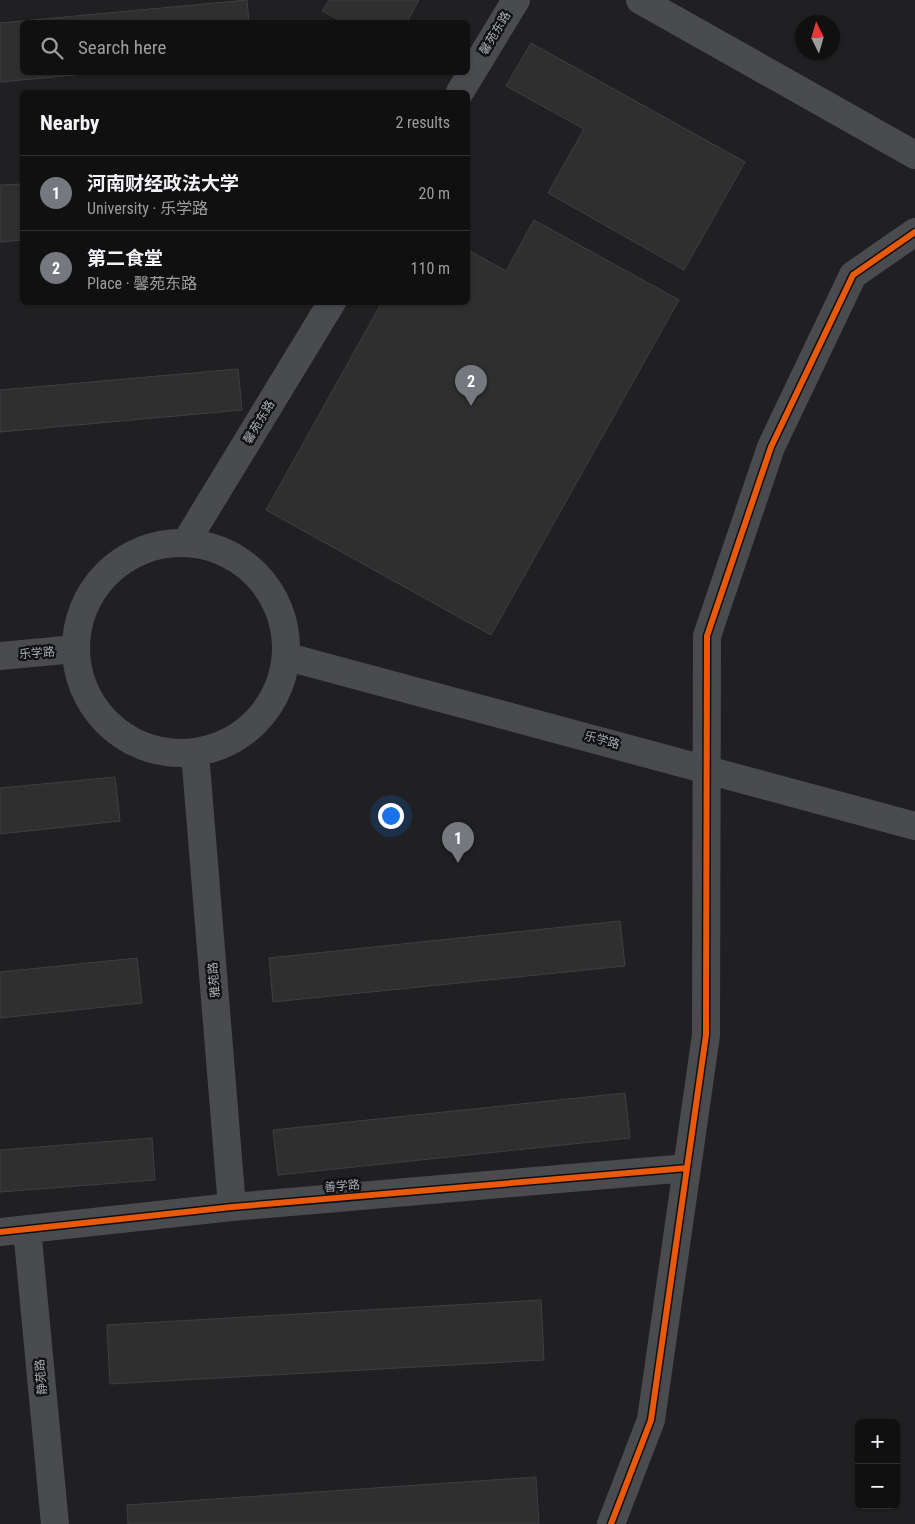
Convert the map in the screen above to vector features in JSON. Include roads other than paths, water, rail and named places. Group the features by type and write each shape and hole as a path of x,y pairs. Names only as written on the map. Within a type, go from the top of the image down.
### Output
{"street":[{"name":"馨苑东路","path":"461,90 516,0"},
{"path":"640,0 915,154"},
{"path":"611,1524 651,1420 706,1035 707,636 771,447 853,275 915,232"},
{"name":"馨苑东路","path":"186,542 330,305"},
{"path":"186,542 220,549 249,566 266,585 272,592 285,623 288,657 278,692 258,721 230,743 195,753 160,752 126,739 99,716 81,684 75,649 80,616 96,585 120,561 152,546 186,542"},
{"name":"乐学路","path":"0,656 75,649"},
{"name":"乐学路","path":"288,657 707,768 915,826"},
{"name":"雅苑路","path":"195,753 232,1207"},
{"name":"善学路","path":"0,1232 232,1207 687,1168"},
{"name":"静苑路","path":"27,1229 55,1524"}],"place":[{"name":"第二食堂","path":"471,406"},
{"name":"河南财经政法大学","path":"458,863"}]}
